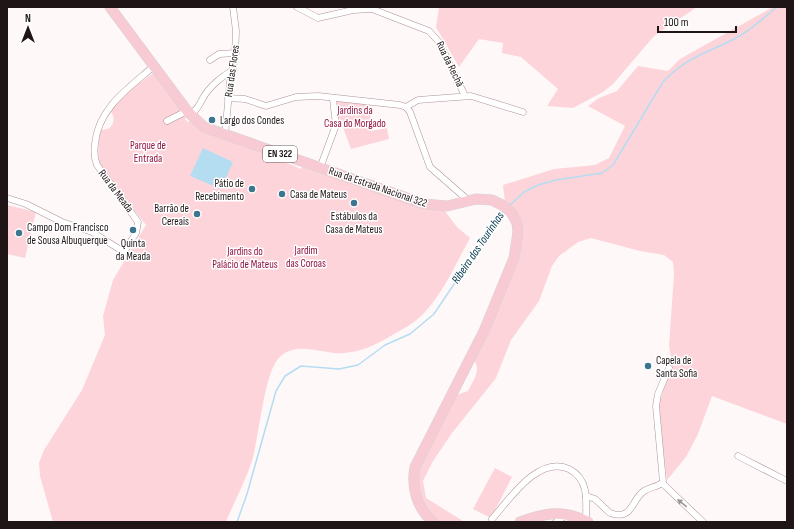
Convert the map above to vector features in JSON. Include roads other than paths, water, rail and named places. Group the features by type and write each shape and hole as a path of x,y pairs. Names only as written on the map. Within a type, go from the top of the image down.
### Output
{"main road":[{"name":"Rua da Estrada Nacional 322","path":"110,7 189,113 202,126 430,205 447,206 486,199 505,207 515,218 518,229 517,246 513,261 476,347 421,452 415,467 414,480 417,500 433,522"},
{"path":"520,522 545,514 580,518"}],"street":[{"name":"Rua das Flores","path":"225,135 228,98 236,53 233,7"},
{"name":"Rua da Rechã","path":"297,7 318,18 353,10 376,10 432,32 439,42 465,96"},
{"path":"210,60 219,54 236,53"},
{"name":"Rua da Meada","path":"7,198 26,204 62,222 92,232 124,252 135,235 138,222 97,165 95,158 96,140 100,122 108,109 154,66"},
{"path":"167,121 189,113 200,106 202,98 209,89 233,70"},
{"path":"228,98 246,99 263,106 301,97 318,96 333,99 372,101 406,107 418,100 465,96 476,97 523,112"},
{"path":"320,168 336,123 333,99"},
{"path":"406,107 411,115 430,167 469,201"},
{"path":"586,496 595,499 610,513 621,514 632,509 643,491 662,483 664,480 656,404 658,394 669,368"},
{"path":"738,456 787,481"},
{"path":"492,520 522,485 536,473 548,467 564,467 575,472 583,484 586,496 586,506 580,518 556,522"},
{"path":"662,483 703,522"}],"water":[{"path":"203,148 233,162 221,189 190,176"}],"waterway":[{"name":"Ribeira das Tourinhas","path":"509,206 524,192 538,185 556,180 602,173 613,165 663,82 671,74 687,62 743,34 777,7"},
{"name":"Ribeira das Tourinhas","path":"237,522 247,494 276,391 285,376 301,366 339,369 358,365 385,345 410,334 434,314 503,211"}],"place":[{"name":"Largo dos Condes","path":"212,120"},
{"name":"Pátio de Recebimento","path":"252,189"},
{"name":"Casa de Mateus","path":"282,194"},
{"name":"Estábulos da Casa de Mateus","path":"354,203"},
{"name":"Barrão de Cereais","path":"197,214"},
{"name":"Quinta da Meada","path":"133,230"},
{"name":"Campo Dom Francisco de Sousa Albuquerque","path":"19,233"},
{"name":"Capela de Santa Sofia","path":"648,366"}],"park label":[{"name":"Jardins da Casa do Morgado","path":"355,116"},
{"name":"Parque de Entrada","path":"148,151"},
{"name":"Jardim das Coroas","path":"306,256"},
{"name":"Jardins do Palácio de Mateus","path":"245,257"}]}
